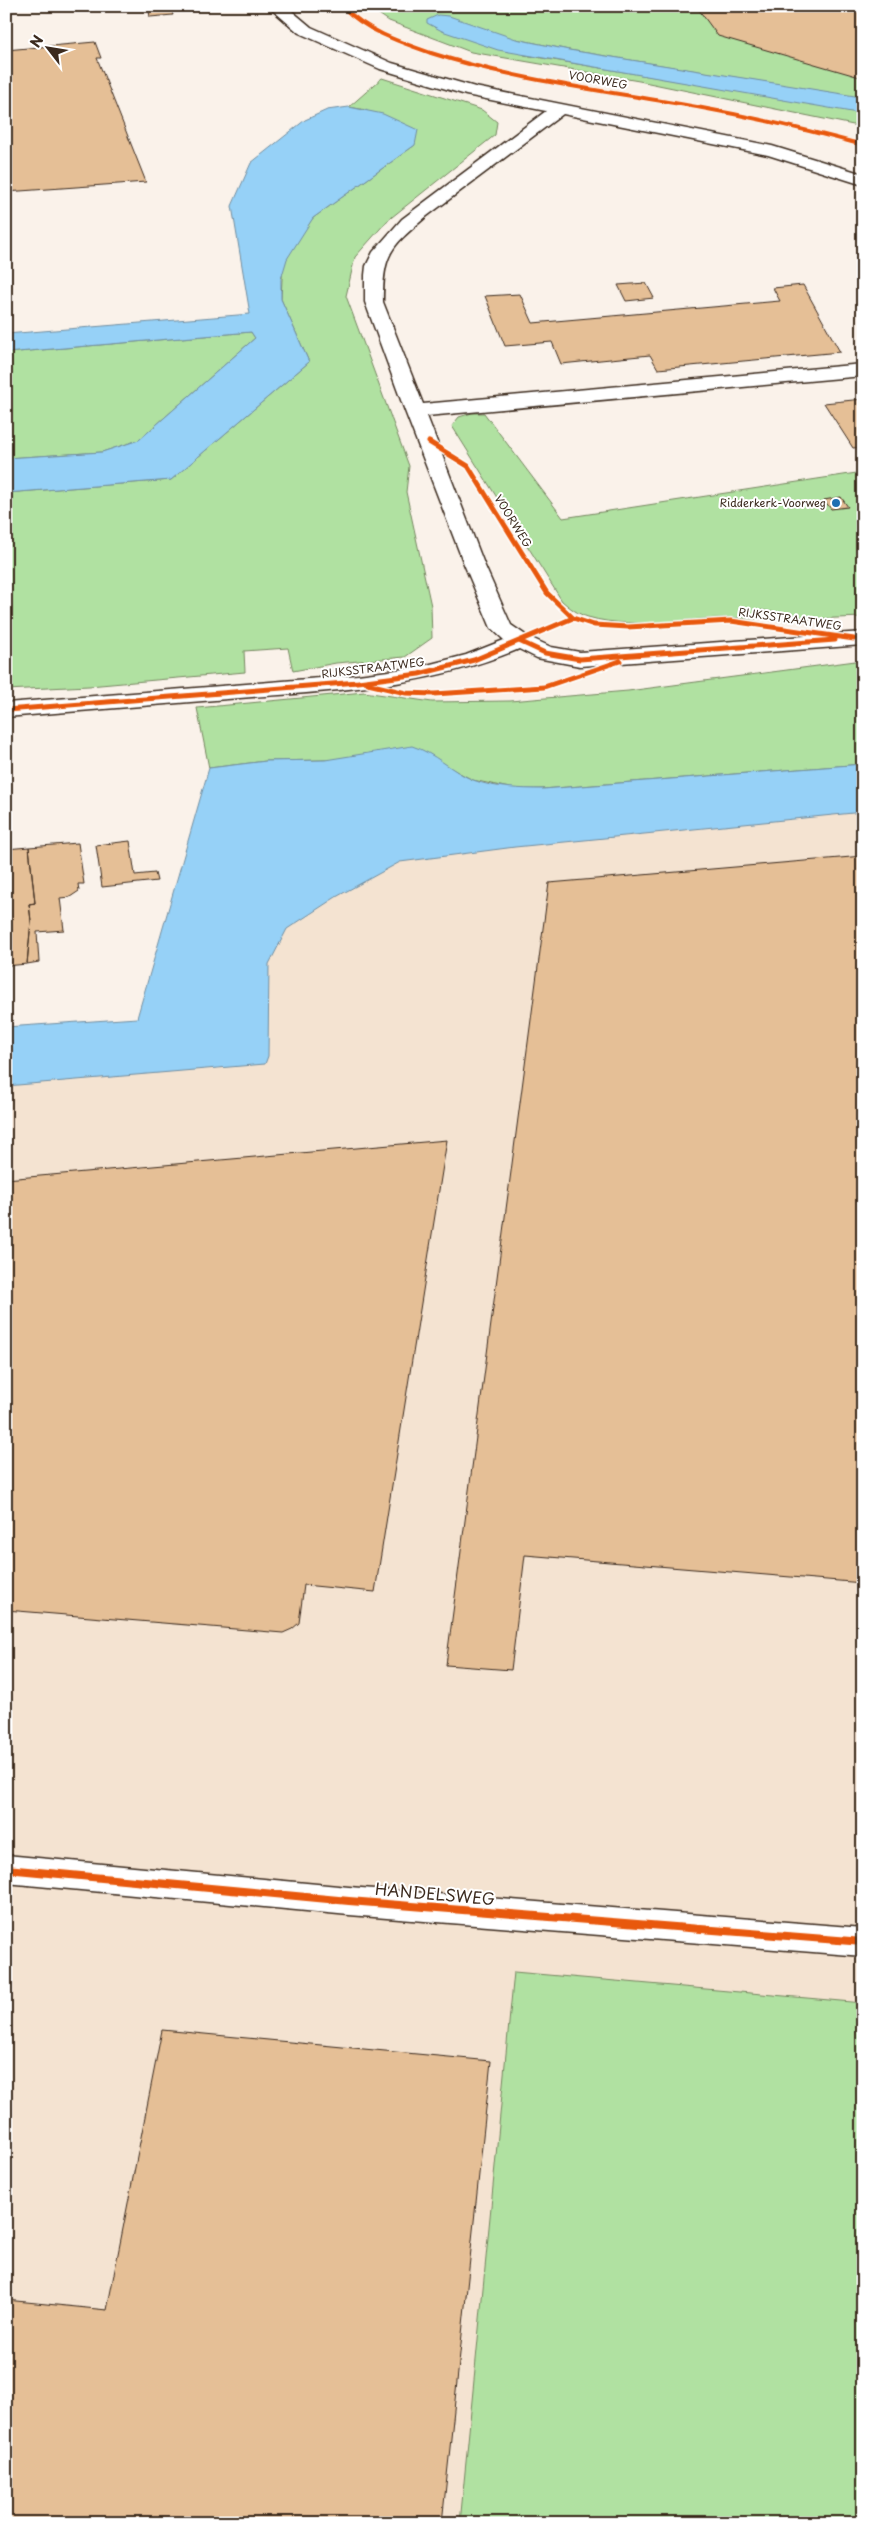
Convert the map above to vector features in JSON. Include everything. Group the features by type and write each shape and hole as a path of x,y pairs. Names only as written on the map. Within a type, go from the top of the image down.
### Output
{"street":[{"path":"276,6 305,30 386,66 472,91 772,151 863,180"},
{"path":"519,641 502,628 493,610 429,442 415,411 374,302 375,265 385,249 401,230 421,212 559,109"},
{"path":"415,411 863,370"},
{"name":"RIJKSSTRAATWEG","path":"6,710 358,682 420,674 474,660 519,641 545,652 580,659 863,638"},
{"name":"HANDELSWEG","path":"6,1869 359,1902 863,1942"}],"shaded area":[{"path":"863,792 863,2523 6,2523 6,1055 207,1030 288,843"}],"green space":[{"path":"367,6 863,6 863,98 569,50 516,39 524,55 849,110 863,114 863,127 639,81 471,52 389,21"},
{"path":"382,78 482,110 497,122 495,135 387,221 355,257 346,296 409,466 406,492 431,606 432,638 405,657 336,663 293,671 288,648 244,651 245,672 89,686 6,690 6,493 171,480 309,362 281,299 283,258 313,218 415,145 366,110 349,107"},
{"path":"251,332 255,338 139,440 102,452 6,458 6,353"},
{"path":"472,413 484,413 563,518 863,472 863,617 811,619 761,610 756,619 714,618 628,623 607,621 581,614 562,601 452,426 459,417"},
{"path":"863,660 863,764 542,789 514,789 473,780 450,768 325,760 266,761 209,768 197,708 364,692 432,702 510,701 628,691"},
{"path":"514,1972 863,2003 863,2523 460,2523"}],"water":[{"path":"438,15 449,16 516,39 569,50 855,96 863,98 863,114 498,50 442,31 427,23 427,20"},
{"path":"349,107 383,114 418,130 415,145 313,218 287,259 281,279 281,299 309,362 171,480 6,493 6,458 102,452 139,440 255,338 251,332 6,353 6,334 250,314 232,206 251,163 305,120 327,110"},
{"path":"412,746 428,753 473,780 481,783 525,789 863,764 863,812 515,847 400,862 336,897 287,929 269,964 268,1056 265,1064 6,1086 6,1027 137,1018 209,768 266,761 325,760"}],"building":[{"path":"696,6 863,6 863,78 718,36"},
{"path":"171,9 173,15 150,17 149,11"},
{"path":"95,42 101,58 97,58 146,182 6,192 6,50"},
{"path":"646,283 654,298 626,301 618,285"},
{"path":"803,285 840,352 658,369 650,355 561,364 552,342 505,346 485,296 520,294 533,323 780,301 773,288"},
{"path":"863,399 863,447 853,448 824,403"},
{"name":"Ridderkerk-Voorweg","path":"841,497 848,507 831,509 824,500"},
{"path":"130,841 135,875 155,873 157,881 102,887 96,845"},
{"path":"78,843 84,884 78,884 79,891 70,897 60,898 64,930 37,932 39,962 27,964 31,921 29,904 35,903 29,847"},
{"path":"29,847 35,903 29,904 31,921 27,964 6,966 6,935 11,935 9,906 6,906 6,849"},
{"path":"863,856 863,1583 525,1555 511,1670 446,1665 549,883"},
{"path":"447,1140 375,1592 304,1585 299,1623 283,1633 6,1610 6,1179"},
{"path":"162,2030 491,2061 442,2523 6,2523 6,2300 107,2310"}],"cycle path":[{"name":"VOORWEG","path":"342,6 349,14 386,36 451,59 520,76 739,115 863,145"},
{"name":"VOORWEG","path":"429,442 468,466 547,593 558,606 573,618 594,625 628,627 731,621 854,639"},
{"path":"6,710 358,682 419,674 474,660 573,618"},
{"path":"519,641 545,653 580,659 835,640"},
{"path":"368,684 406,693 434,694 544,687 620,661"},
{"path":"6,1869 349,1901 863,1942"}],"place":[{"name":"Ridderkerk-Voorweg","path":"836,503"}]}
